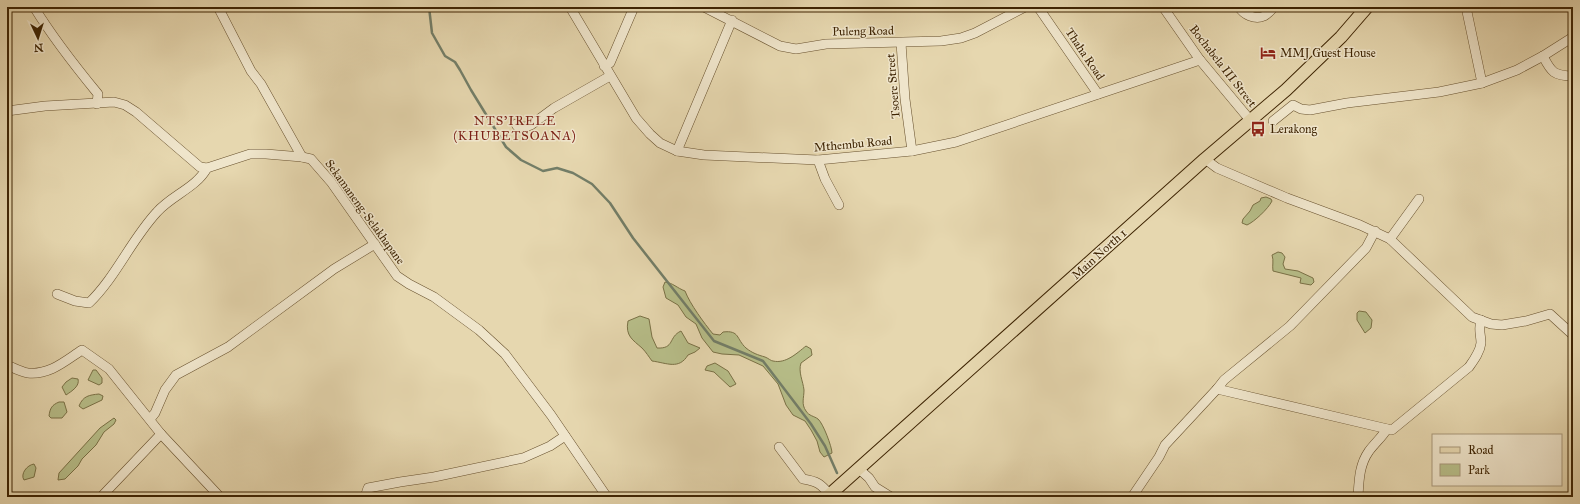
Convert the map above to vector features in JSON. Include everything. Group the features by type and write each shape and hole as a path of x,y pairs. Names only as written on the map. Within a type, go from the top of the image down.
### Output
{"main road":[{"name":"Main North 1","path":"829,496 1205,159 1276,99 1341,37 1367,7"}],"street":[{"path":"34,7 71,61 98,94 97,104"},
{"path":"218,7 251,71 261,84 302,157"},
{"name":"Mthembu Road","path":"570,7 636,118 650,134 660,143 677,151 704,155 818,160 912,151 956,142 1200,60"},
{"path":"604,66 610,63 634,7"},
{"name":"Puleng Road","path":"704,7 732,20 780,46 796,49 826,44 901,43 962,38 975,33 1025,7"},
{"name":"Thaha Road","path":"1038,7 1098,94"},
{"name":"Bochabela III Street","path":"1163,7 1200,60 1250,120"},
{"path":"1238,7 1242,12 1254,17 1264,16 1274,7"},
{"path":"1466,7 1482,83"},
{"path":"677,151 732,20"},
{"path":"1273,121 1293,105 1300,109 1310,110 1347,103 1439,92 1482,83 1517,70 1573,37"},
{"name":"Tsoere Street","path":"901,43 905,100 912,151"},
{"path":"1543,56 1550,70 1555,74 1573,76"},
{"path":"516,124 517,126 525,127 531,125 554,108 610,76"},
{"path":"1276,99 1287,111"},
{"path":"7,111 45,106 114,102 125,105 172,141 200,167 207,168 204,174 194,184 172,199 157,212 99,293 89,303 75,301 57,294"},
{"name":"Sekamaneng-Selakhapane","path":"207,168 250,154 266,154 311,159 331,182 397,276 434,297 478,330 506,354 551,415 607,497"},
{"path":"1205,159 1217,168 1390,239 1472,317 1491,324 1502,325 1526,322 1550,314 1573,335"},
{"path":"818,160 825,179 839,205"},
{"path":"1390,239 1419,199"},
{"path":"1132,497 1166,445 1224,380 1290,326 1366,248 1375,232"},
{"path":"150,419 155,413 165,390 176,375 228,346 334,269 375,244"},
{"path":"1217,389 1392,430 1469,367 1476,358 1481,343 1479,328 1481,320"},
{"path":"7,365 28,373 46,371 55,368 82,350 109,369 161,434 220,497"},
{"path":"1358,497 1359,476 1363,462 1387,429"},
{"path":"101,497 161,434"},
{"path":"365,497 368,488 434,478 523,458 550,446 565,436"},
{"path":"779,447 803,479 815,481 824,488 829,496"},
{"path":"858,469 869,478 875,487 892,497"}],"green space":[{"path":"1266,197 1272,201 1264,211 1247,225 1242,223 1243,219 1253,205 1260,201 1261,198"},
{"path":"1278,252 1282,253 1285,257 1283,264 1285,269 1298,271 1313,278 1314,282 1311,285 1300,283 1301,278 1273,271 1272,255"},
{"path":"665,282 685,291 713,334 720,335 723,332 732,332 746,348 755,354 778,362 795,355 806,346 811,349 812,355 801,363 800,366 804,390 804,408 807,413 820,421 827,435 832,453 824,457 820,452 817,441 811,430 805,421 793,415 786,405 778,384 763,366 739,355 713,352 702,338 696,324 686,317 678,305 666,298 663,287"},
{"path":"1359,311 1366,312 1372,320 1371,328 1365,333 1357,320 1357,313"},
{"path":"640,316 649,319 652,337 657,348 667,347 674,336 681,331 688,343 700,348 688,355 681,363 668,364 652,361 629,334 627,326 628,321"},
{"path":"715,363 728,371 736,384 730,387 714,372 705,370 707,366"},
{"path":"93,370 96,370 102,378 102,383 99,385 88,380"},
{"path":"72,378 78,379 78,384 66,395 62,387"},
{"path":"99,394 103,396 102,400 83,409 79,406 82,400 87,397"},
{"path":"59,402 64,402 67,412 62,418 51,418 49,416 51,409"},
{"path":"114,418 116,420 114,424 104,432 96,445 82,459 78,466 65,479 58,480 59,473 100,428"},
{"path":"34,464 36,468 34,477 24,480 23,475 25,470"}],"waterway":[{"path":"429,7 432,33 445,56 455,62 506,147 521,160 543,171 557,168 573,173 592,184 610,203 633,238 714,341 763,361 811,424 825,446 837,473"}],"place":[{"name":"MMJ Guest House","path":"1268,53"},
{"name":"Lerakong","path":"1258,129"}],"district":[{"name":"NTS'IRELE (KHUBETSOANA)","path":"515,128"}]}
